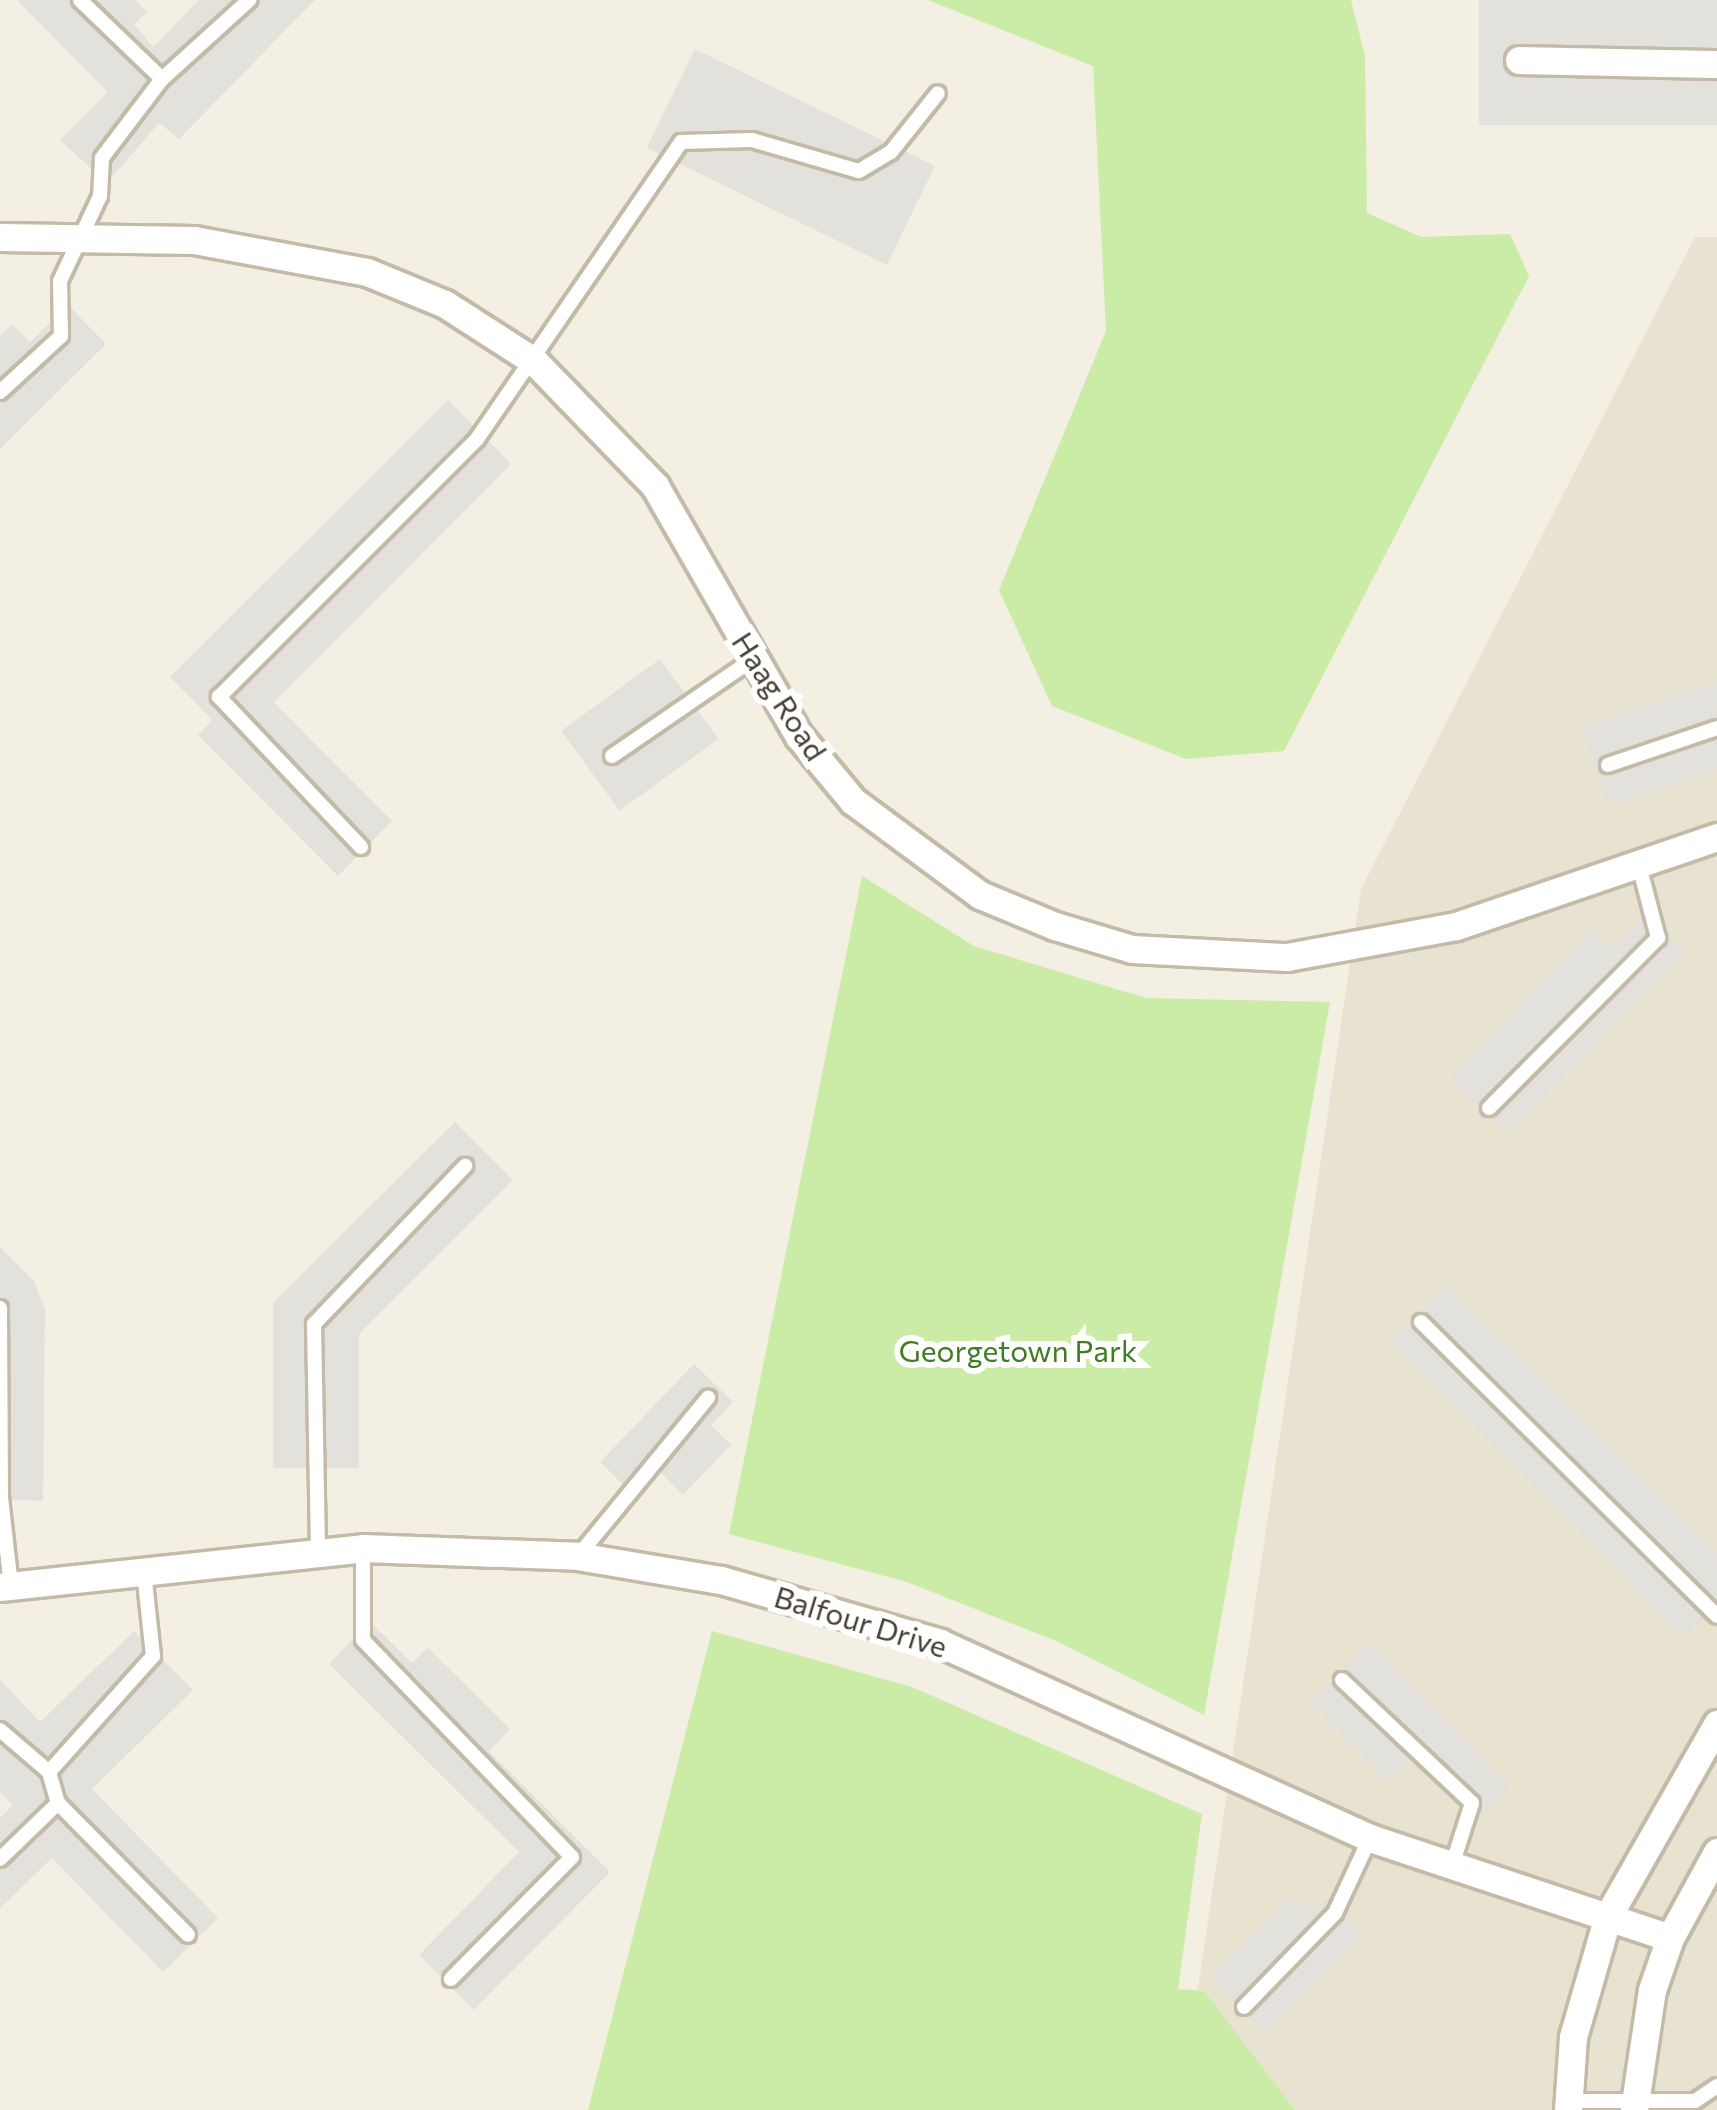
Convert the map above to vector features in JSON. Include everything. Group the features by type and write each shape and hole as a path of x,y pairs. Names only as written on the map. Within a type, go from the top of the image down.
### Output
{"street":[{"path":"1519,60 1717,64"},
{"name":"Haag Road","path":"0,237 79,234 276,251 368,272 445,304 535,362 655,486 753,659 812,752 853,801 913,850 980,895 1132,949 1287,957 1370,946 1456,926 1717,837"},
{"name":"Balfour Drive","path":"6,1587 363,1548 577,1556 829,1606 940,1643 1370,1838 1451,1869 1670,1938"},
{"path":"1568,2105 1587,1972 1608,1916 1717,1724"},
{"path":"1634,2107 1652,1990 1670,1938 1717,1852"}],"lane":[{"path":"80,0 162,80"},
{"path":"0,392 61,336 60,281 100,196 102,158 162,80 249,0"},
{"path":"361,847 219,697 477,439 535,362 681,142 752,140 860,170 891,152 938,93"},
{"path":"612,756 753,659"},
{"path":"1608,765 1717,728"},
{"path":"1490,1108 1658,938 1638,861"},
{"path":"318,1551 314,1324 465,1166"},
{"path":"0,1308 6,1587"},
{"path":"1421,1322 1717,1616"},
{"path":"577,1556 708,1398"},
{"path":"363,1548 363,1640 572,1857 451,1979"},
{"path":"49,1772 154,1656 144,1570"},
{"path":"1342,1680 1472,1803 1451,1869"},
{"path":"0,1730 49,1772 58,1803 188,1935"},
{"path":"0,1859 58,1803"},
{"path":"1244,2007 1335,1913 1370,1838"},
{"path":"1568,2105 1634,2107 1695,2101 1717,2086"}],"shaded area":[{"path":"17,0 135,0 147,12 134,24 153,47 199,0 315,0 179,139 159,123 107,183 60,140 108,92"},
{"path":"1479,0 1717,0 1717,125 1479,125"},
{"path":"695,49 935,166 887,265 647,148"},
{"path":"1695,237 1717,237 1717,2110 1180,2110 1361,889"},
{"path":"68,305 106,344 0,449 0,336 12,324 30,342"},
{"path":"448,400 511,464 274,702 392,821 338,876 198,735 212,720 170,677"},
{"path":"660,659 718,739 619,811 561,731"},
{"path":"1717,681 1717,770 1608,806 1581,727"},
{"path":"1647,914 1685,951 1508,1134 1450,1078 1593,929 1614,949"},
{"path":"455,1122 513,1180 359,1334 359,1468 273,1468 273,1303"},
{"path":"0,1247 34,1281 45,1309 43,1501 0,1499"},
{"path":"1445,1284 1717,1552 1717,1603 1683,1638 1391,1341"},
{"path":"694,1364 733,1402 711,1425 731,1445 683,1495 660,1472 636,1497 600,1462"},
{"path":"370,1622 412,1663 428,1648 510,1729 489,1751 610,1872 474,2010 419,1955 519,1852 329,1664"},
{"path":"134,1631 193,1690 92,1789 218,1918 163,1972 52,1858 0,1908 0,1818 13,1805 0,1792 0,1680 40,1722"},
{"path":"1368,1643 1511,1788 1475,1824 1410,1759 1387,1781 1309,1702"},
{"path":"1295,1894 1312,1912 1327,1898 1363,1937 1264,2032 1210,1975"}],"green space":[{"path":"928,0 1351,0 1365,56 1367,213 1421,237 1510,234 1529,276 1284,751 1186,759 1052,706 999,590 1106,331 1093,66"},
{"name":"Georgetown Park","path":"862,876 974,946 1146,998 1330,1002 1204,1715 1056,1641 907,1582 729,1534"},
{"path":"712,1631 912,1687 1202,1814 1178,1989 1204,1991 1295,2110 588,2110"}]}
